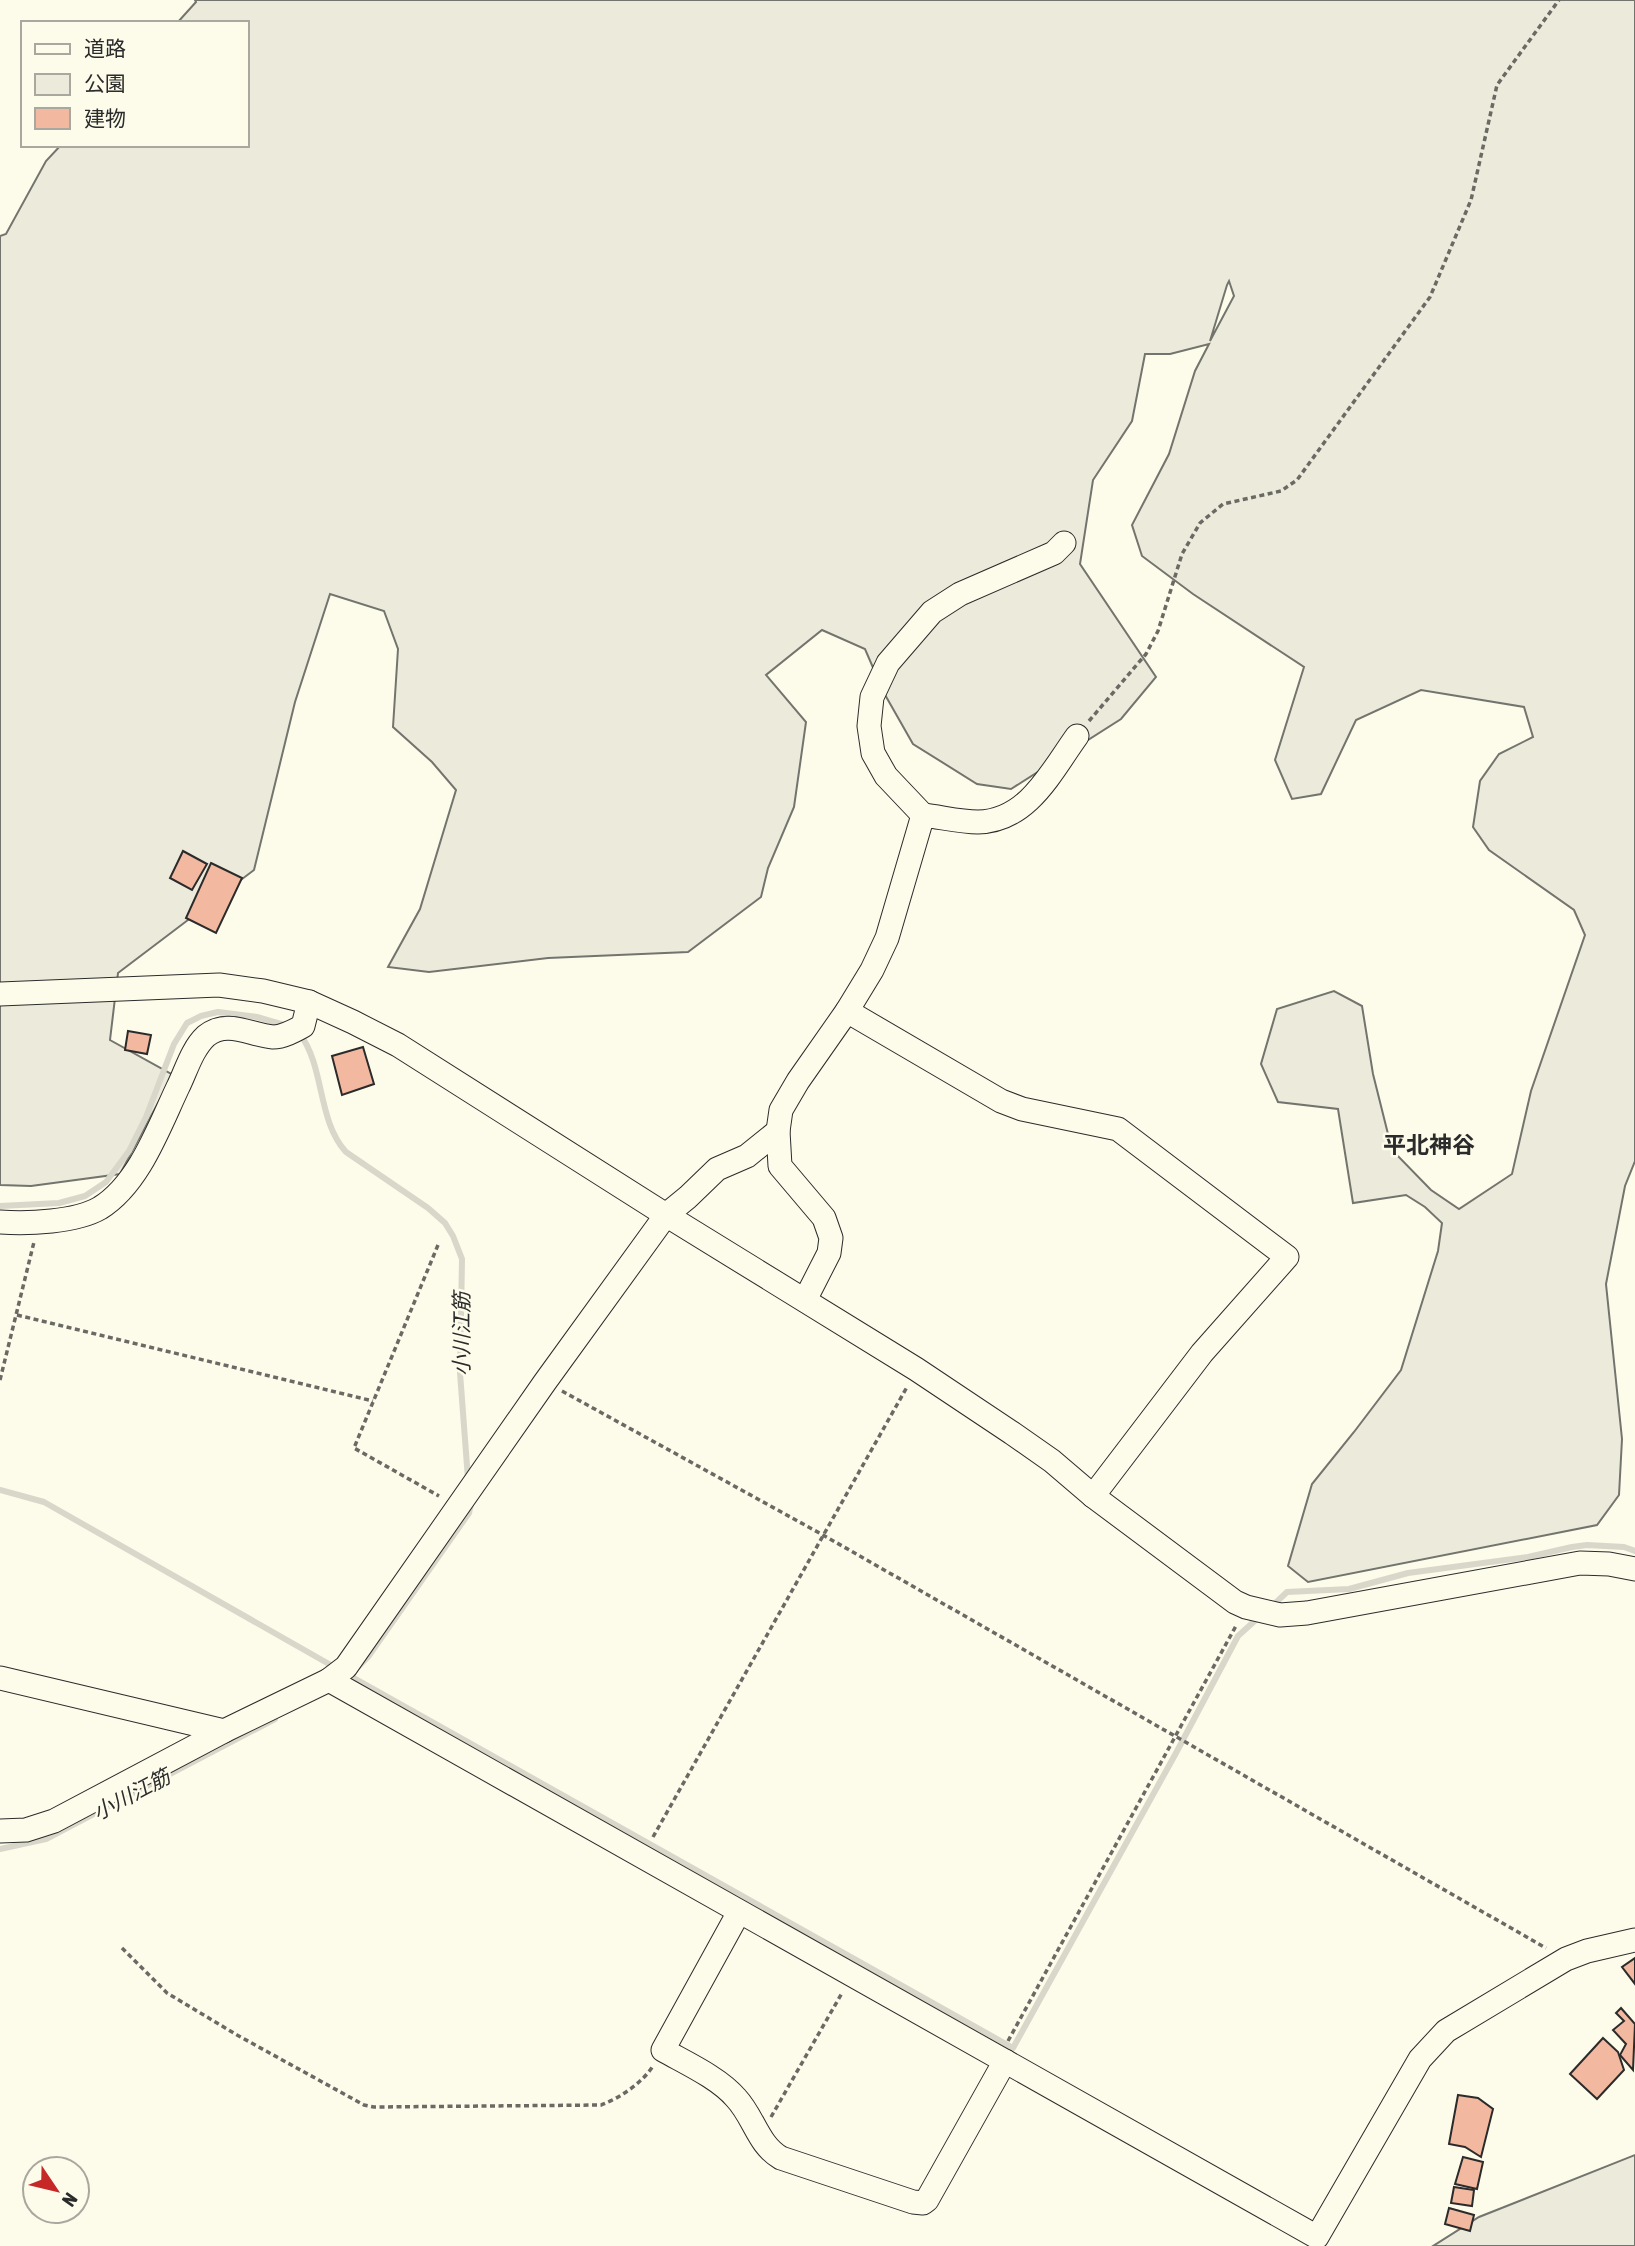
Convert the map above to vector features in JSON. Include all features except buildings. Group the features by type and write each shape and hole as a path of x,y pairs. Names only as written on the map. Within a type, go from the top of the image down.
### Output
{"street":[{"path":"1064,543 1054,553 960,594 932,612 888,663 872,697 869,726 873,753 886,776 923,815 978,822 1008,817 1032,799 1077,736"},
{"path":"804,1300 829,1253 831,1238 824,1218 780,1166 778,1131 781,1110 872,970 887,938 923,815"},
{"path":"0,994 219,985 263,990 309,1002 353,1022 398,1045 916,1369 1052,1461 1093,1496 1219,1592 1246,1607 1280,1615 1307,1613 1580,1563 1609,1564 1635,1569"},
{"path":"0,1222 78,1217 100,1208 125,1186 152,1143 195,1048 207,1035 223,1028 237,1028 274,1037 293,1031 309,1002"},
{"path":"847,1011 1001,1101 1022,1109 1118,1129 1287,1257 1202,1353 1093,1496"},
{"path":"0,1831 26,1830 54,1821 224,1731 338,1679 545,1382 666,1215 717,1169 747,1156 778,1131"},
{"path":"0,1678 224,1731"},
{"path":"338,1679 852,1976 1007,2050 1315,2242 1420,2059 1446,2031 1566,1959 1587,1951 1635,1940"},
{"path":"738,1912 663,2050 726,2088 738,2099 770,2152 781,2158 923,2203 1007,2050"}],"path":[{"path":"1077,736 1146,654 1158,631 1182,554 1200,523 1223,504 1281,491 1297,480 1430,297 1471,200 1497,85 1559,0"},
{"path":"0,1380 39,1221"},
{"path":"438,1245 354,1448 461,1503"},
{"path":"17,1315 373,1401"},
{"path":"653,1836 916,1369"},
{"path":"545,1382 823,1535 1566,1959"},
{"path":"1007,2050 1174,1735 1246,1607"},
{"path":"122,1948 167,1993 364,2105 374,2107 601,2105 639,2082 649,2073 663,2050"},
{"path":"760,2136 852,1976"}],"green space":[{"path":"195,0 1635,0 1635,1161 1625,1186 1606,1284 1622,1439 1619,1495 1597,1525 1308,1582 1288,1566 1312,1484 1401,1370 1438,1251 1442,1223 1425,1207 1406,1195 1353,1203 1338,1109 1278,1102 1261,1064 1277,1009 1334,991 1362,1006 1373,1074 1392,1150 1431,1190 1459,1209 1512,1174 1531,1091 1585,935 1574,910 1489,850 1473,827 1480,781 1499,754 1533,737 1524,707 1421,690 1356,720 1321,794 1292,799 1275,760 1304,667 1193,594 1142,556 1132,525 1169,454 1195,371 1209,344 1170,354 1145,354 1132,421 1093,480 1080,564 1156,677 1121,719 1011,789 977,784 913,744 884,693 865,649 822,630 766,675 806,722 794,807 768,868 761,897 688,952 548,958 429,972 388,967 420,909 456,790 432,762 393,727 398,649 384,611 330,594 295,702 254,870 118,973 110,1040 173,1075 120,1174 31,1186 0,1185 0,236 6,234 46,161 59,147 248,147 248,21 179,21","holes":["1229,281 1234,296 1210,341 1227,285"]},
{"path":"1635,2155 1635,2246 1433,2246 1479,2217"}],"waterway":[{"name":"小川江筋","path":"0,1206 59,1203 85,1196 106,1182 129,1151 146,1117 174,1044 187,1023 218,1012 257,1017 288,1026"},
{"name":"小川江筋","path":"300,1034 314,1062 330,1125 346,1152 428,1208 445,1223 462,1259 460,1373 468,1479"},
{"path":"0,1490 44,1502 336,1668"},
{"name":"小川江筋","path":"358,1667 368,1657 469,1513 471,1504"},
{"path":"1270,1608 1287,1592 1349,1589 1408,1573 1528,1557 1572,1547 1624,1547 1635,1551"},
{"path":"345,1673 1013,2048 1238,1636 1259,1617"},
{"name":"小川江筋","path":"0,1849 46,1839 275,1719"}],"district":[{"name":"平北神谷","path":"1429,1145"}]}
